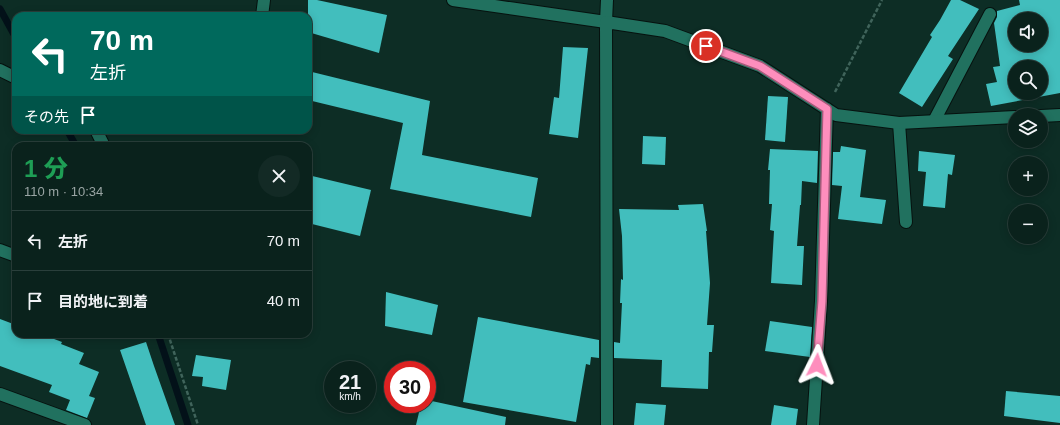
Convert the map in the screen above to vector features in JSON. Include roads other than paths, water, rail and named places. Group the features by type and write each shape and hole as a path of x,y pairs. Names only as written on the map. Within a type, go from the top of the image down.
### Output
{"street":[{"path":"262,12 264,0"},
{"path":"453,0 665,31 760,66 836,115 899,123 1008,117"},
{"path":"606,0 607,425"},
{"path":"934,121 990,14"},
{"path":"0,70 12,76"},
{"path":"813,425 822,301 827,109"},
{"path":"1048,116 1060,115"},
{"path":"899,123 906,222"},
{"path":"0,250 12,254"},
{"path":"0,394 86,425"}],"waterway":[{"path":"0,9 12,31"},
{"path":"69,134 74,142"},
{"path":"159,338 188,425"}]}
